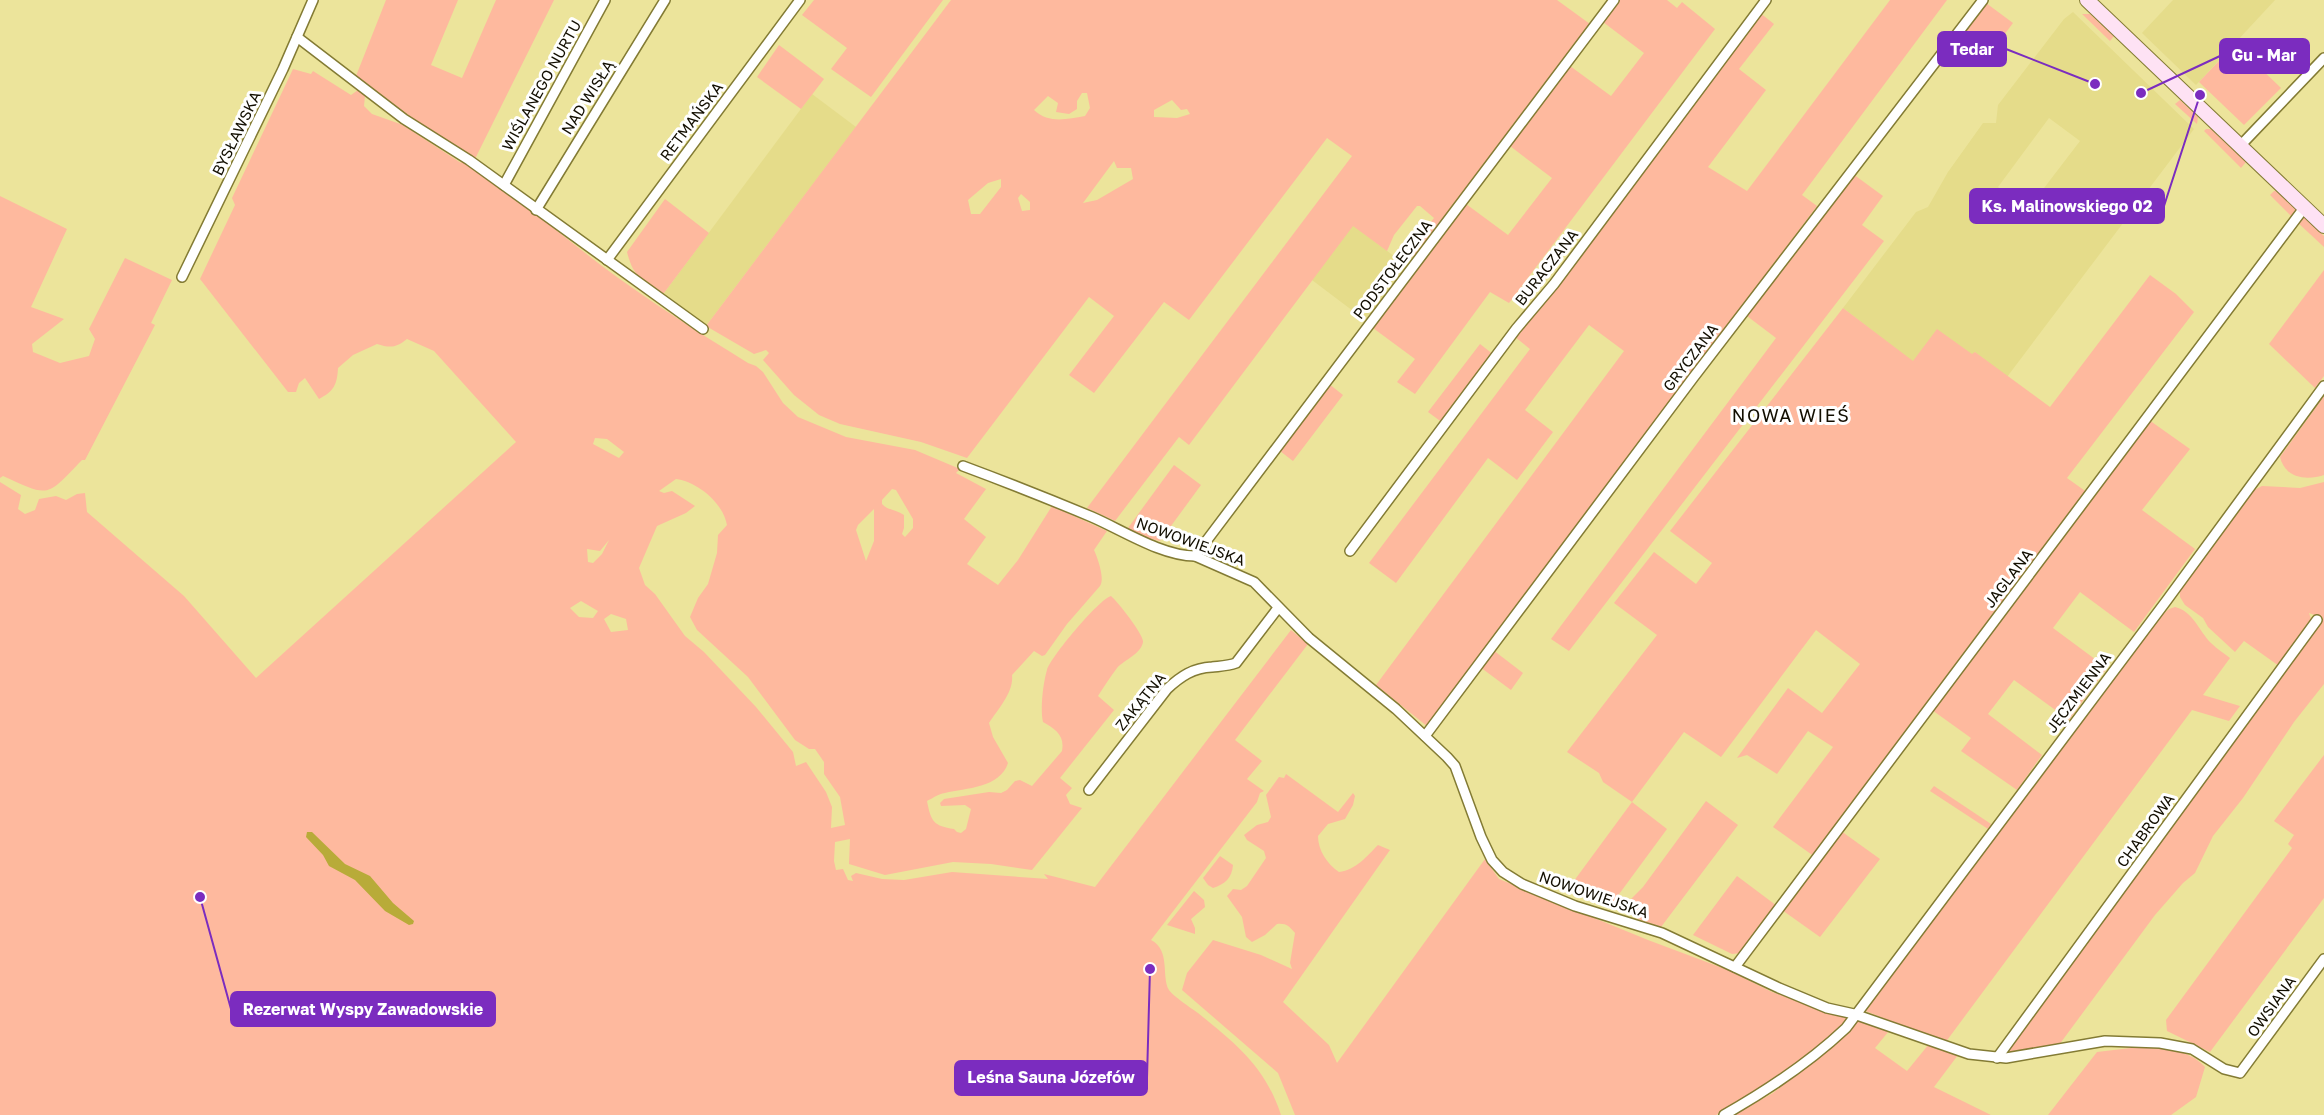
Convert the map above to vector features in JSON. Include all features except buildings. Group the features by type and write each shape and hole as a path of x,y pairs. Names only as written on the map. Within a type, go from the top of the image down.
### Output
{"main road":[{"path":"2087,0 2324,226"}],"street":[{"name":"BYSŁAWSKA","path":"182,278 244,151 313,0"},
{"name":"WIŚLANEGO NURTU","path":"504,185 605,0"},
{"name":"NAD WISŁĄ","path":"536,210 665,0"},
{"name":"RETMAŃSKA","path":"606,260 800,0"},
{"name":"PODSTOŁECZNA","path":"1195,556 1614,0"},
{"name":"BURACZANA","path":"1350,551 1516,329 1554,284 1766,0"},
{"name":"GRYCZANA","path":"1425,736 1693,378 1983,0"},
{"path":"297,37 404,119 504,185 703,329"},
{"path":"2240,146 2324,58"},
{"name":"JAGLANA","path":"1735,967 2304,208"},
{"name":"JĘCZMIENNA","path":"1724,1115 1773,1087 1845,1028 2167,600 2324,386"},
{"name":"NOWOWIEJSKA","path":"963,466 1092,517 1167,551 1195,556 1254,582 1312,641 1388,702 1455,766 1481,837 1492,860 1503,872 1522,884 1575,906 1662,933 1827,1008 1854,1014 1969,1054 1997,1058 2105,1041 2160,1043 2192,1049 2234,1073 2240,1073 2243,1070"},
{"name":"ZAKĄTNA","path":"1089,790 1167,689 1179,677 1195,669 1236,663 1278,608"},
{"name":"CHABROWA","path":"1997,1058 2317,620"},
{"name":"OWSIANA","path":"2243,1070 2324,959"}],"shaded area":[{"path":"386,0 458,0 431,65 462,78 496,0 554,0 475,159 423,126 356,76"},
{"path":"814,0 943,0 871,97 831,69 847,48 802,15"},
{"path":"951,0 1557,0 1590,24 1413,257 1408,252 1409,248 1434,218 1420,206 1417,206 1394,235 1387,251 1353,226 1189,445 1179,437 1115,521 1087,508 1352,156 1327,138 1189,320 1164,302 1094,393 1069,375 1114,316 1089,297 967,458 921,442 840,424 819,415 794,395 763,360 769,353 766,350 754,354 706,326","holes":["1082,93 1087,93 1090,108 1085,116 1052,119 1034,110 1048,96 1058,103 1056,112 1069,114 1077,109 1077,101","1172,100 1181,110 1187,109 1190,114 1177,118 1154,117 1154,110","1114,161 1117,168 1131,168 1133,179 1097,200 1083,203","1001,179 1001,187 980,214 971,214 968,200 988,183","1021,194 1030,202 1030,210 1022,211 1018,198"]},
{"path":"1619,0 1667,0 1677,8 1682,2 1715,29 1509,303 1490,292 1415,394 1397,382 1415,359 1373,328 1466,204 1508,235 1552,178 1510,146 1570,66 1611,96 1644,53 1603,22"},
{"path":"1890,0 1947,0 1802,195 1817,206 1428,727 1376,685 1624,351 1589,325 1525,410 1553,432 1517,480 1488,458 1396,583 1369,563 1530,349 1515,337 1759,12 1774,24 1739,69 1766,90 1708,167 1747,191"},
{"path":"2173,0 2275,0 2196,85 2142,33"},
{"path":"1986,3 2013,23 1983,63 1956,43"},
{"path":"2073,12 2194,129 2007,377 1975,352 1973,355 1913,362 1843,308 1916,212 1928,207 1948,172 1983,123 1996,123 1998,105 2064,19","holes":["2049,118 2080,141 2028,209 1998,187"]},
{"path":"2082,14 2090,14 2114,36 2110,41"},
{"path":"2235,44 2281,88 2244,125 2199,82"},
{"path":"779,45 824,79 801,109 757,77"},
{"path":"293,69 311,74 313,71 351,95 358,90 365,96 364,106 372,114 403,125 461,163 463,159 620,279 692,328 756,366 763,372 783,403 798,417 846,437 915,450 960,469 956,473 986,489 964,519 986,537 967,564 998,585 1018,560 1052,506 1107,531 1094,550 1101,574 1100,586 1067,624 1045,655 1042,656 1034,651 1012,675 1011,688 989,723 993,737 1008,763 1004,771 998,778 981,786 938,795 927,801 934,822 961,833 966,829 971,809 965,805 941,806 940,803 944,799 989,792 1001,793 1015,781 1020,780 1032,786 1062,751 1063,745 1055,730 1043,722 1042,696 1047,670 1076,630 1096,607 1111,596 1135,626 1143,642 1136,653 1117,668 1098,696 1114,710 1060,778 1072,788 1066,795 1070,804 1082,808 1032,870 991,864 953,862 885,875 849,864 850,839 835,842 834,861 836,870 843,869 848,880 853,881 851,876 856,873 882,879 904,880 952,872 1048,879 1044,874 1095,887 1291,630 1308,644 1235,740 1262,761 1247,779 1264,791 1260,793 1257,802 1151,940 1161,950 1169,990 1225,1035 1248,1057 1267,1083 1281,1115 0,1115 0,482 21,495 18,509 25,514 35,510 39,499 56,496 66,500 77,494 85,493 87,512 184,596 256,678 516,442 434,351 407,339 393,346 377,344 353,355 338,368 336,383 331,390 319,399 305,378 299,383 296,392 288,392 200,279 235,205 232,198","holes":["595,438 607,439 624,452 619,458 593,444","676,479 693,484 715,502 725,517 727,525 718,535 717,553 708,584 698,598 690,617 697,630 748,677 795,740 809,749 815,749 824,762 824,774 840,797 845,825 831,828 832,807 826,792 806,762 796,766 793,752 756,707 704,652 685,636 655,594 645,585 639,568 657,526 686,513 695,506 672,491 664,493 659,491","892,489 896,490 913,519 913,528 905,537 902,534 904,515 882,504 882,500","874,509 874,541 866,561 856,530","609,540 602,554 593,563 588,562 587,549 600,551","581,601 598,611 593,618 579,617 570,608","611,614 626,619 628,630 611,632 604,619"]},
{"path":"812,94 856,127 706,326 664,293"},
{"path":"2180,100 2198,117 2197,124 2175,104"},
{"path":"2211,129 2246,162 2241,168 2204,131"},
{"path":"1853,174 1883,196 1862,225 1884,241 1569,651 1551,639 1776,338 1747,316"},
{"path":"2274,191 2296,209 2297,212 2293,218 2270,195"},
{"path":"0,196 67,229 31,307 64,319 32,344 33,352 60,363 89,356 95,339 89,329 125,258 172,280 151,323 155,325 85,460 82,460 54,487 47,490 31,488 3,476 0,478"},
{"path":"665,199 709,233 661,294 639,277 632,267 627,252"},
{"path":"2304,217 2324,236 2324,247 2297,222"},
{"path":"1353,225 1407,266 1365,320 1312,280"},
{"path":"2324,270 2324,376 2315,388 2269,344"},
{"path":"2150,275 2176,294 2194,312 2067,478 2088,493 1815,857 1773,827 1833,747 1808,731 1777,774 1747,755 1737,758 1788,688 1822,713 1860,664 1816,630 1721,757 1684,732 1632,802 1603,782 1599,773 1567,752 1657,635 1614,603 1654,552 1696,584 1712,563 1670,531 1843,308 1913,361 1937,329 1972,354 1975,352 2050,407"},
{"path":"1480,344 1494,355 1443,423 1428,412"},
{"path":"1329,384 1343,395 1293,461 1280,451 1286,439 1291,436"},
{"path":"2324,396 2324,475 2310,478 2291,474 2286,470 2280,457"},
{"path":"2149,420 2190,449 2142,510 2195,549 2134,632 2080,592 2053,628 2107,668 2069,720 2014,680 1988,714 2042,755 2017,790 1961,751 1971,738 1932,710"},
{"path":"1174,465 1201,485 1160,541 1139,536 1128,528"},
{"path":"2324,482 2324,684 2294,722 2243,798 2213,836 2195,873 2155,915 2059,1045 2002,1055 2323,618 2309,613 2312,622 2279,666 2244,641 2235,652 2208,627 2203,618 2185,605 2180,597 2180,591 2224,526 2254,490 2262,486 2300,488"},
{"path":"2175,607 2187,613 2211,643 2230,658 2203,695 2240,706 2229,721 2192,710 1945,1043 1863,1010 2158,619 2169,609"},
{"path":"1493,650 1523,673 1511,690 1480,667"},
{"path":"2324,755 2324,898 2210,1052 2167,1031 2166,1020 2292,848 2288,844 2294,835 2274,821"},
{"path":"1286,774 1338,812 1353,793 1355,796 1345,819 1328,824 1318,836 1324,856 1339,872 1356,865 1378,845 1390,850 1283,1002 1329,1045 1337,1063 1485,859 1499,879 1728,970 1772,992 1848,1018 1837,1033 1768,1086 1716,1115 1295,1115 1278,1073 1182,990 1187,973 1213,940 1261,955 1292,969 1290,963 1295,933 1285,925 1277,924 1265,935 1252,942 1246,937 1242,917 1227,896 1233,889 1241,890 1247,886 1266,858 1264,851 1247,840 1244,835 1257,825 1268,822 1271,817 1266,795 1279,777 1284,778"},
{"path":"1934,786 1991,824 1988,829 1930,791"},
{"path":"1706,801 1738,825 1661,927 1638,919 1628,910 1628,902 1643,887"},
{"path":"1632,802 1667,829 1614,901 1602,905 1568,889"},
{"path":"1841,831 1880,859 1820,937 1782,910"},
{"path":"307,832 312,832 345,864 370,876 393,903 414,921 413,924 409,925 385,911 355,880 329,866 323,855 306,837"},
{"path":"1220,856 1233,865 1232,870 1227,880 1213,888 1203,878"},
{"path":"1737,876 1777,906 1741,953 1732,954 1693,935"},
{"path":"1194,891 1204,900 1205,907 1191,919 1195,934 1167,925"},
{"path":"1857,1020 1889,1031 1875,1048 1907,1071 1929,1044 1958,1055 1934,1087 1991,1115 1734,1115 1773,1093 1822,1053"},
{"path":"2156,1045 2189,1055 2205,1067 2196,1097 2171,1115 2048,1115 2097,1052"}],"place":[{"name":"Tedar","path":"2095,84"},
{"name":"Gu - Mar","path":"2141,93"},
{"name":"Ks. Malinowskiego 02","path":"2200,95"},
{"name":"Rezerwat Wyspy Zawadowskie","path":"200,897"},
{"name":"Leśna Sauna Józefów","path":"1150,969"}],"district":[{"name":"NOWA WIEŚ","path":"1791,415"}]}
